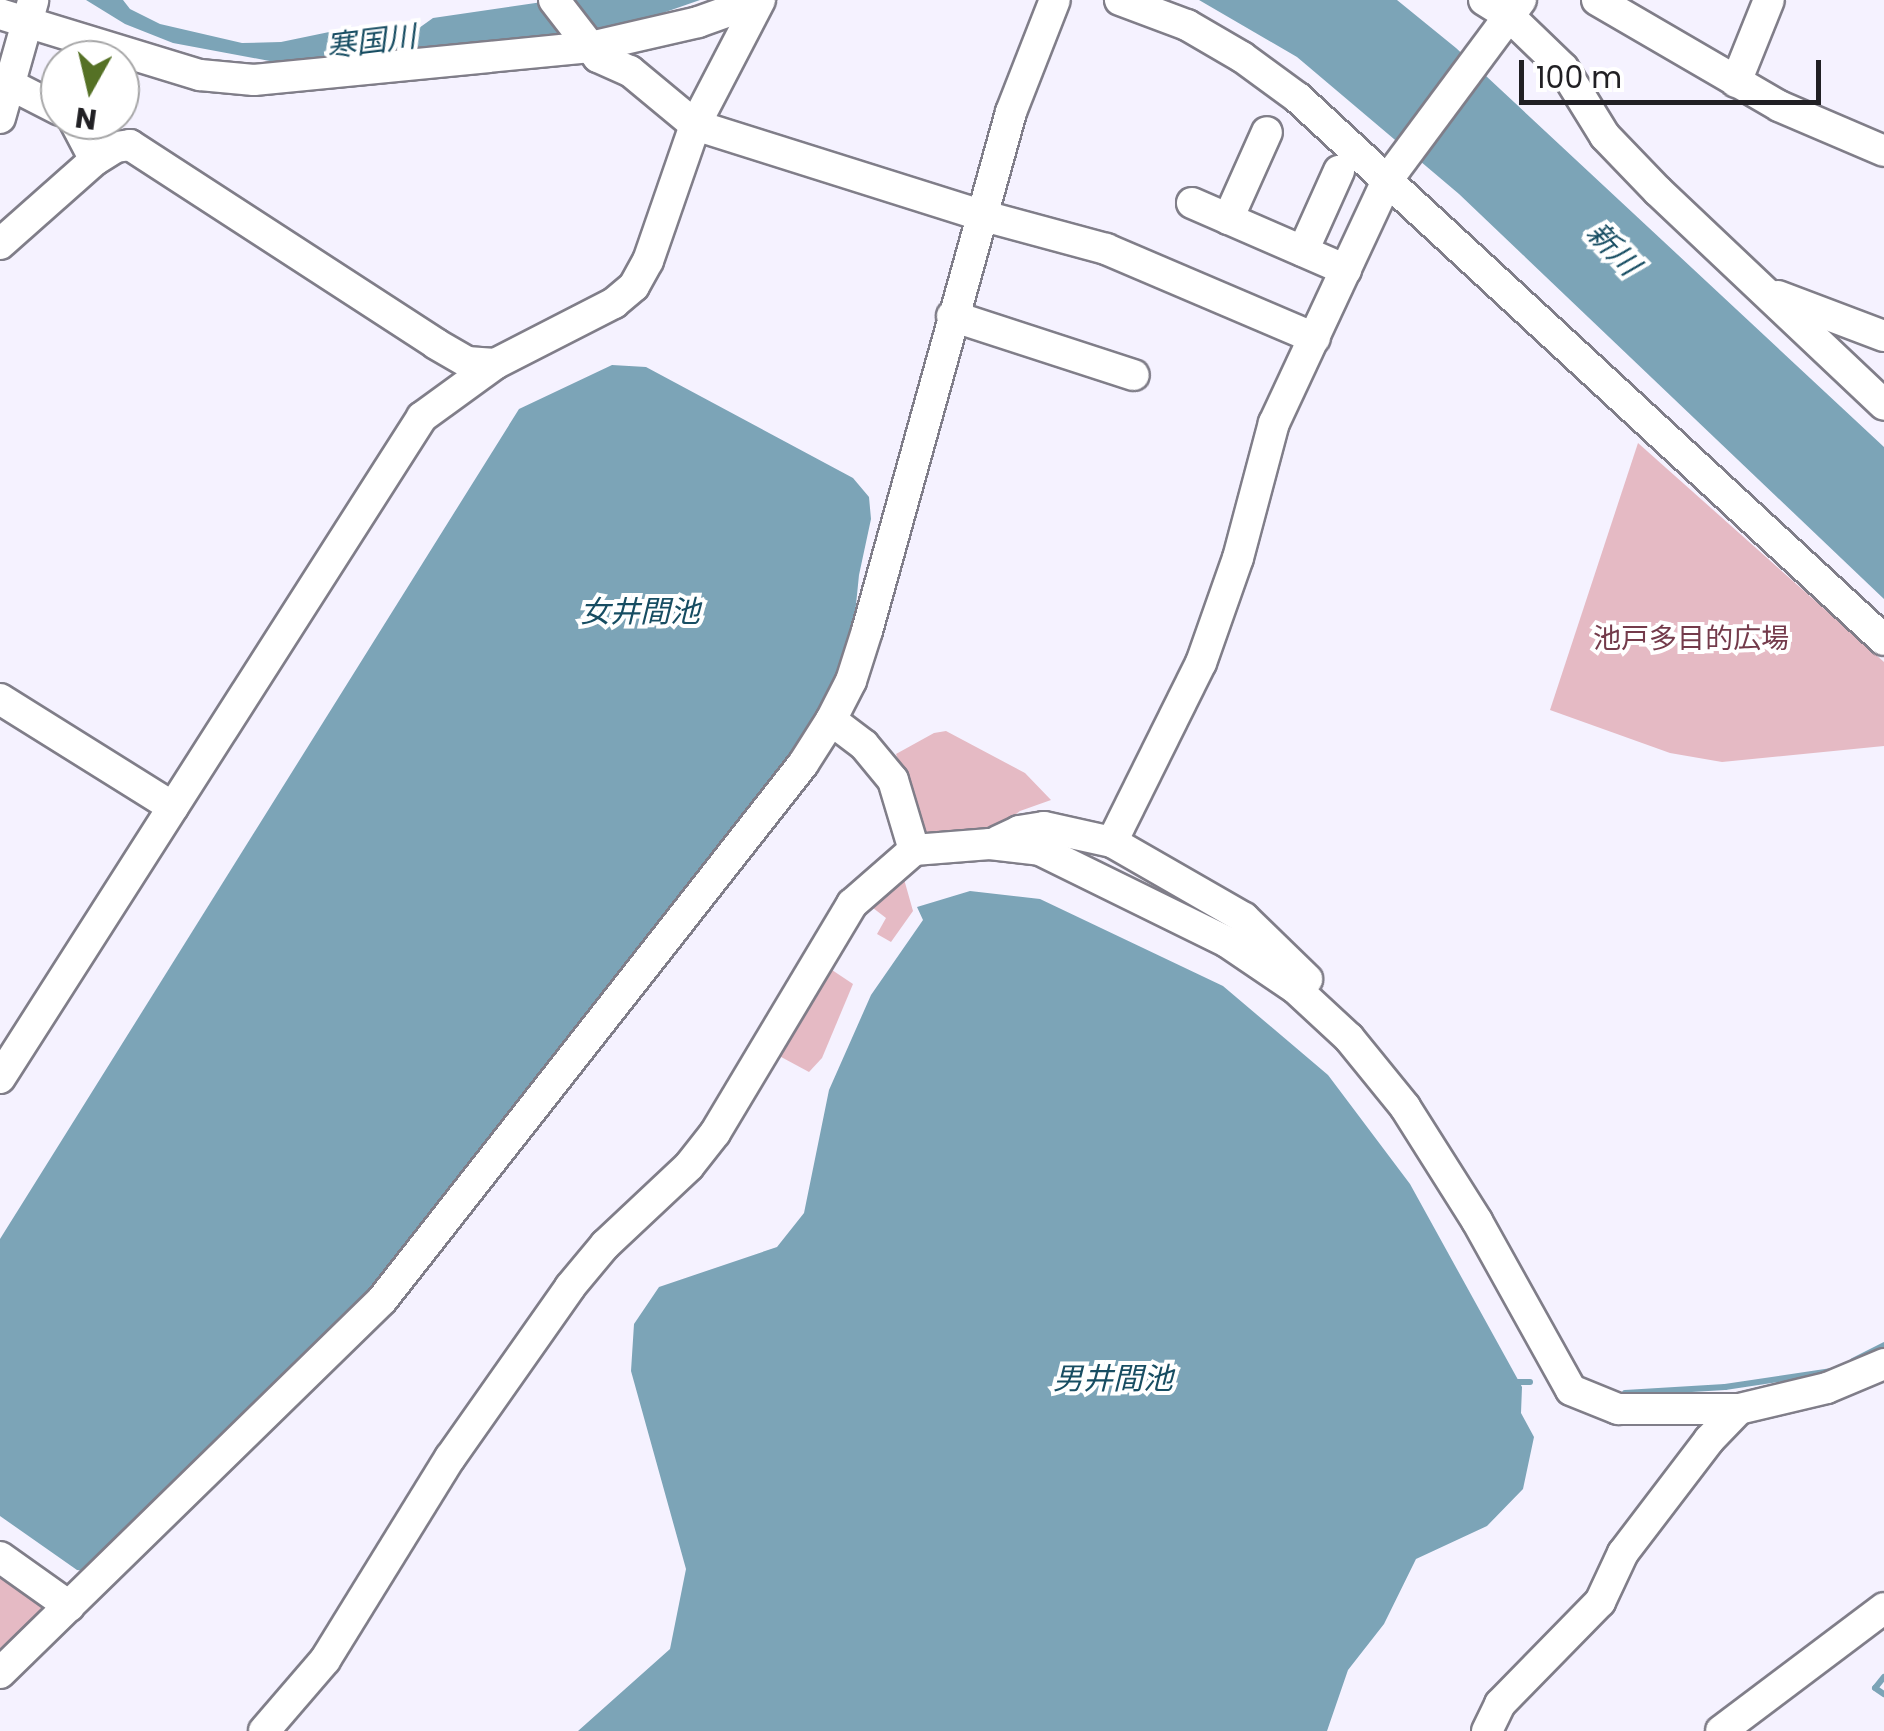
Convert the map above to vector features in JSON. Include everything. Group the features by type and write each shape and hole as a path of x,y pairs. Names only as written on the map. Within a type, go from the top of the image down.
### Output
{"street":[{"path":"554,0 598,57 630,71 694,125 980,215 1106,250 1315,338"},
{"path":"0,1673 382,1300 803,764 831,720 851,681 866,631 1011,112 1054,0"},
{"path":"1120,0 1188,25 1242,57 1391,173 1884,640"},
{"path":"1597,0 1736,82 1837,134 1884,151"},
{"path":"1736,82 1769,0"},
{"path":"0,118 23,10 200,75 254,80 586,42 698,22 758,1"},
{"path":"0,1078 422,417 495,364 614,303 634,286 648,261 694,125 758,1"},
{"path":"1112,842 1201,663 1238,558 1274,423 1391,173 1485,42 1505,5 1563,68 1604,136 1884,405"},
{"path":"10,84 40,100"},
{"path":"1228,218 1267,132"},
{"path":"84,140 95,160"},
{"path":"0,244 95,160 116,147 142,149 436,344 466,362 495,364"},
{"path":"1303,251 1339,170"},
{"path":"1192,203 1346,270"},
{"path":"1761,289 1884,336"},
{"path":"952,316 1134,375"},
{"path":"0,699 173,807"},
{"path":"831,720 864,745 893,780 914,850"},
{"path":"990,844 1019,831 1044,827 1112,842 1244,918 1350,1019 1349,1038"},
{"path":"264,1731 325,1660 450,1458 570,1287 605,1245 689,1166 715,1133 852,904 914,850 990,844 1040,850 1227,942 1295,988 1349,1038 1405,1106 1477,1222 1572,1390 1618,1409 1739,1409 1827,1388 1884,1364"},
{"path":"1487,1731 1500,1704 1600,1602 1622,1553 1709,1440 1739,1409"},
{"path":"0,1556 69,1606"},
{"path":"1720,1731 1884,1608"}],"green space":[{"name":"池戸多目的広場","path":"1638,443 1884,662 1884,746 1722,762 1670,753 1550,710"},
{"path":"946,731 1025,773 1051,800 1020,811 986,837 934,841 925,832 896,754 934,733"},
{"path":"902,872 913,911 891,942 877,934 886,918 864,901"},
{"path":"823,964 853,984 822,1058 809,1072 770,1051"},
{"path":"0,1564 65,1607 0,1665"}],"water":[{"name":"寒国川","path":"86,0 123,0 130,9 160,24 242,43 281,42 334,31 380,35 419,28 433,18 556,0 700,0 631,24 593,30 275,62 173,43 125,24"},
{"name":"新川","path":"1199,0 1397,0 1456,48 1884,447 1884,599 1459,194 1297,57"},
{"name":"女井間池","path":"612,365 646,367 853,478 869,497 871,519 859,575 850,664 820,725 382,1291 91,1572 77,1570 0,1516 0,1239 519,409"},
{"name":"男井間池","path":"970,891 1040,899 1223,986 1328,1075 1410,1184 1522,1387 1521,1413 1534,1437 1523,1489 1487,1526 1416,1559 1384,1624 1348,1670 1327,1731 578,1731 670,1649 686,1569 631,1371 634,1324 659,1287 777,1247 804,1213 829,1090 871,995 923,920 917,907"}],"waterway":[{"path":"1853,1361 1884,1345"},
{"path":"1625,1393 1725,1387 1832,1371"},
{"path":"1514,1382 1530,1382"},
{"path":"1884,1677 1875,1688 1884,1694"}]}
